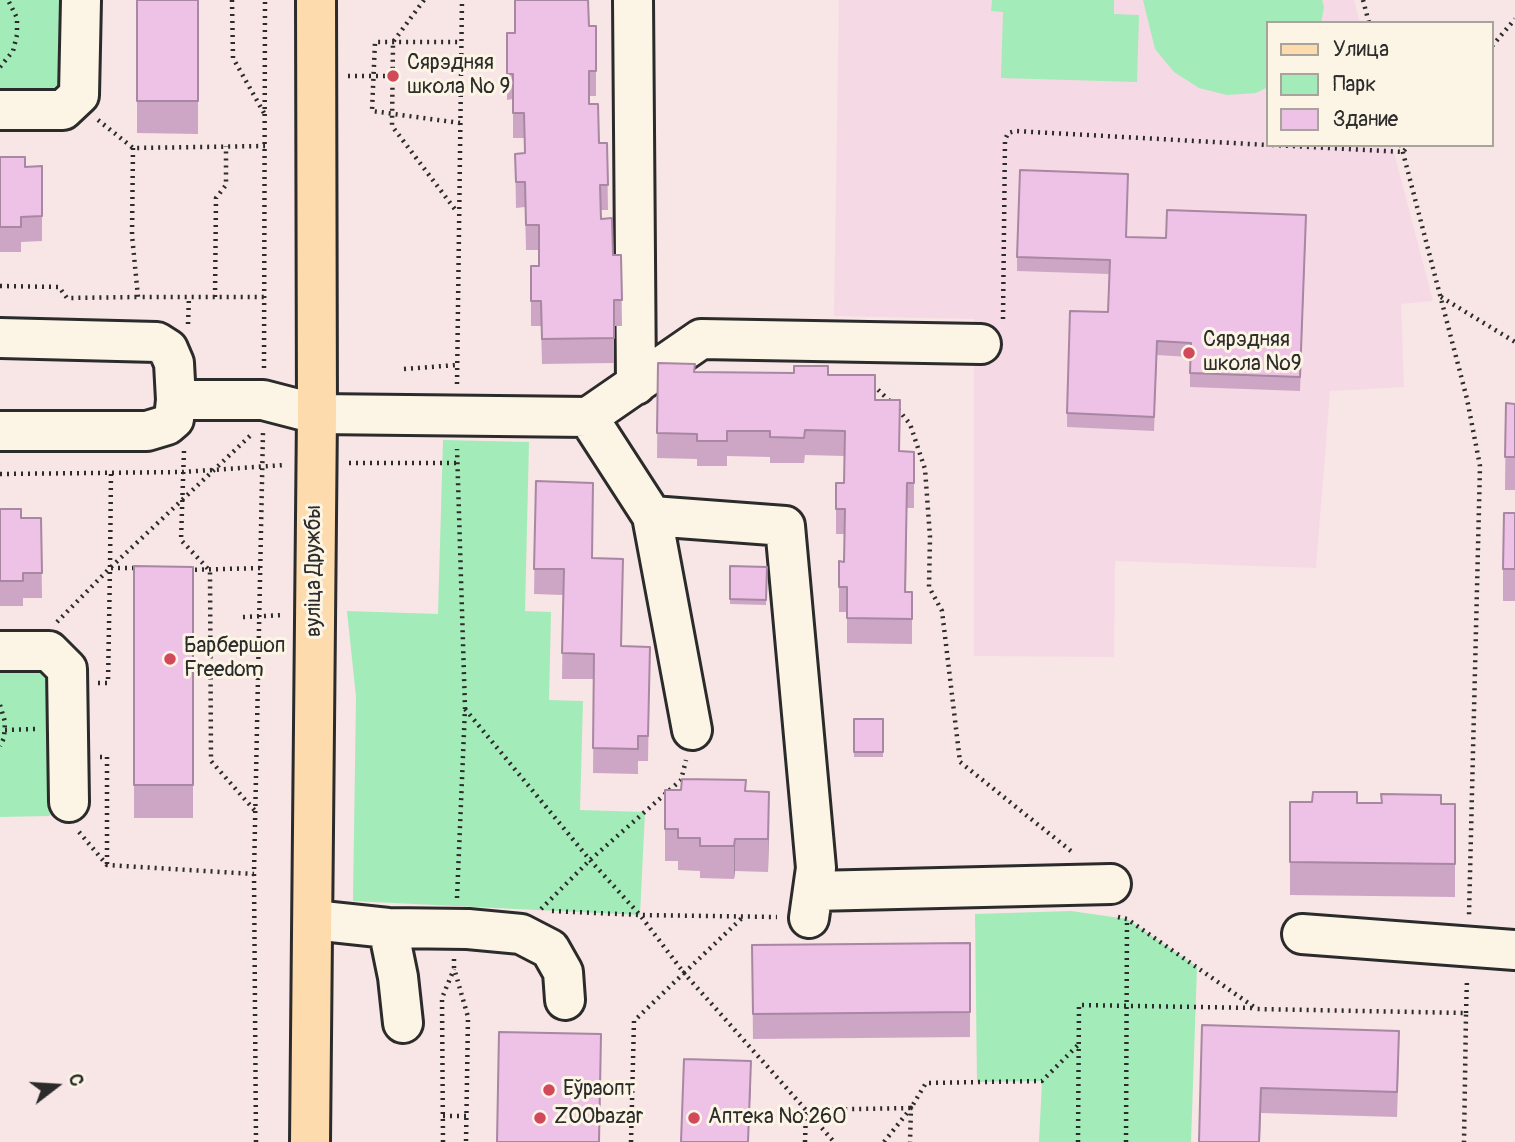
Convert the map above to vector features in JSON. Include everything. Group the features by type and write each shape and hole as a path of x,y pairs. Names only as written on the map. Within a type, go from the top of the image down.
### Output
{"main road":[{"name":"вуліца Дружбы","path":"310,1142 317,414 316,0"}],"street":[{"path":"0,110 62,110 79,95 81,0"},
{"path":"634,0 636,385"},
{"path":"0,338 157,342 167,349 174,363 176,400 174,419 167,425 147,430 0,431"},
{"path":"176,400 263,400 317,414 589,417 701,339 981,344"},
{"path":"589,417 652,516 692,730"},
{"path":"652,516 785,526 816,868 811,904 1114,900"},
{"path":"15,651 49,651 67,669 69,802"},
{"path":"313,920 388,928 521,934 550,949 563,972 565,1000"},
{"path":"388,928 398,977 403,1023"},
{"path":"1302,934 1515,950"}],"path":[{"path":"0,67 13,51 17,35 17,18 8,0"},
{"path":"232,0 233,58 265,114"},
{"path":"263,400 265,0"},
{"path":"424,0 393,42 392,126 457,213"},
{"path":"462,0 457,213 456,463 465,708 454,968 468,1017 466,1142"},
{"path":"1363,0 1368,21"},
{"path":"1494,44 1515,19"},
{"path":"460,123 372,111 375,42 461,42"},
{"path":"317,76 393,76"},
{"path":"73,100 133,148 265,146"},
{"path":"981,344 1002,344 1005,140 1008,133 1015,131 1266,145"},
{"path":"215,297 216,198 226,185 226,146"},
{"path":"1308,147 1403,152"},
{"path":"1402,147 1467,399 1480,466 1468,917"},
{"path":"1403,152 1407,147"},
{"path":"133,148 132,235 138,297"},
{"path":"0,286 59,286 66,298 264,297"},
{"path":"1440,296 1515,342"},
{"path":"188,335 189,297"},
{"path":"845,342 856,369 910,424 925,469 930,537 929,587 942,611 960,762 1114,900 1127,919 1257,1009"},
{"path":"404,369 457,365"},
{"path":"15,651 110,568 263,424 254,874 256,1142"},
{"path":"184,448 181,540 210,570 211,761 256,812"},
{"path":"0,474 213,471 316,463 456,463"},
{"path":"67,683 108,683 111,473"},
{"path":"110,568 147,569"},
{"path":"185,570 260,568"},
{"path":"0,705 5,722 4,738 0,747"},
{"path":"465,708 590,860 640,915 684,973 834,1142"},
{"path":"540,910 590,860 681,780 692,730"},
{"path":"69,802 71,822 107,865 254,874"},
{"path":"1114,900 1127,919 1126,1142"},
{"path":"528,909 640,915 744,916 811,904"},
{"path":"631,1142 634,1021 744,916"},
{"path":"443,1142 442,999 454,968"},
{"path":"1464,1142 1467,972"},
{"path":"1077,1142 1079,1005 1466,1013"},
{"path":"884,1142 911,1108 926,1083 1042,1081 1079,1044"},
{"path":"806,1110 911,1108"},
{"path":"910,1142 911,1108"},
{"path":"805,1142 806,1110"},
{"path":"443,1116 467,1116"}],"shaded area":[{"name":"Сярэдняя школа №9","path":"839,0 1354,0 1359,21 1266,21 1266,147 1393,147 1433,301 1401,304 1404,387 1330,391 1316,568 1115,561 1114,657 974,656 974,319 834,316"}],"green space":[{"path":"0,0 70,0 70,87 50,103 0,102"},
{"path":"992,0 1114,0 1114,14 1139,15 1137,82 1001,78 1003,12 991,11"},
{"path":"1143,0 1322,0 1324,7 1321,21 1266,21 1266,88 1256,93 1227,95 1199,88 1174,72 1155,49"},
{"path":"443,440 529,442 525,611 551,612 549,700 583,701 580,810 645,812 640,915 353,901 356,697 347,611 438,614"},
{"path":"0,664 51,665 50,816 0,817"},
{"path":"1071,911 1127,919 1197,967 1191,1142 1039,1142 1042,1081 977,1082 975,914"}],"building":[{"path":"137,0 198,0 198,101 137,101"},
{"path":"515,0 588,0 589,26 596,26 596,71 589,71 589,104 598,104 599,143 607,143 608,185 600,185 601,219 612,218 613,255 621,255 622,300 614,300 614,338 542,339 541,301 531,301 531,266 539,266 539,225 526,225 525,182 516,182 515,154 525,153 524,113 513,113 513,74 507,74 507,33 515,33"},
{"path":"0,157 25,157 25,167 42,166 42,216 21,217 21,227 0,227"},
{"path":"1020,170 1128,174 1126,237 1166,238 1167,210 1306,215 1300,377 1190,373 1191,343 1157,341 1154,417 1067,413 1070,311 1108,312 1110,260 1017,257"},
{"path":"658,363 695,364 694,372 794,373 794,366 828,366 828,375 875,375 875,400 900,400 899,451 914,452 914,483 907,483 905,592 912,592 912,619 847,618 847,587 839,587 839,561 844,562 845,509 836,509 836,483 844,483 845,431 805,430 804,438 770,437 770,431 727,431 727,441 697,441 697,434 657,433"},
{"path":"1506,403 1515,404 1515,457 1505,457"},
{"path":"536,481 593,483 592,558 623,559 621,646 650,647 648,736 638,736 638,749 593,748 594,654 562,653 564,569 534,569"},
{"path":"0,509 21,509 21,518 41,518 42,573 23,573 23,581 0,581"},
{"path":"1504,513 1515,513 1515,569 1503,569"},
{"path":"134,566 193,567 193,785 134,785"},
{"path":"730,566 767,567 766,600 730,599"},
{"path":"854,719 883,719 883,752 854,752"},
{"path":"682,779 746,780 745,791 769,792 768,839 735,839 734,846 700,846 700,838 678,838 678,829 665,829 665,790 681,790"},
{"path":"1313,792 1357,792 1357,803 1382,803 1381,794 1441,795 1441,804 1455,804 1455,864 1290,862 1290,802 1312,802"},
{"path":"970,943 970,1012 753,1014 752,945"},
{"path":"1202,1025 1399,1031 1397,1092 1261,1088 1259,1142 1199,1142"},
{"name":"Еўраопт","path":"499,1032 601,1034 599,1142 497,1142"},
{"path":"684,1059 751,1061 748,1142 681,1142"}],"place":[{"name":"Сярэдняя школа № 9","path":"393,76"},
{"name":"Сярэдняя школа №9","path":"1189,353"},
{"name":"Барбершоп Freedom","path":"170,659"},
{"name":"Еўраопт","path":"549,1090"},
{"name":"ZOObazar","path":"540,1118"},
{"name":"Аптека № 260","path":"694,1118"}]}
